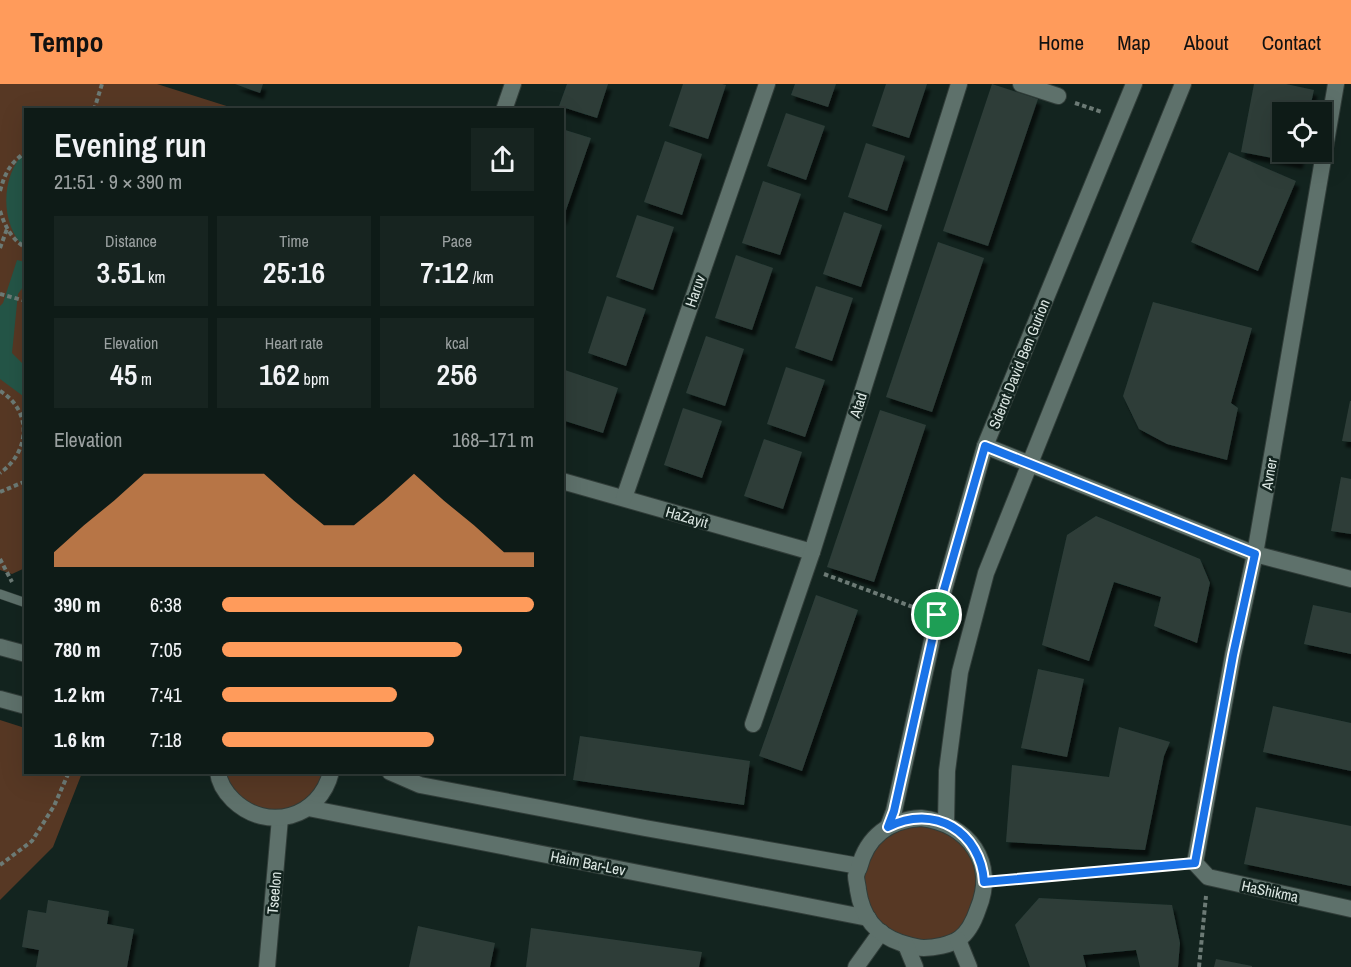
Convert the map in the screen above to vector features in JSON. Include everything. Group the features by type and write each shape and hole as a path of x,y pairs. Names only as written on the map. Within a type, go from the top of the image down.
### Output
{"street":[{"path":"505,108 513,84"},
{"name":"Haruv","path":"624,498 766,84"},
{"name":"Atad","path":"753,724 809,560 959,84"},
{"path":"1021,84 1058,96"},
{"name":"Sderot David Ben Gurion","path":"888,827 894,811 937,615 985,446 1134,84"},
{"path":"946,824 947,771 960,672 986,573 1183,84"},
{"name":"Avner","path":"1195,863 1233,655 1255,554 1336,84"},
{"path":"985,446 1255,554 1351,579"},
{"name":"HaZayit","path":"564,482 624,498 809,560"},
{"path":"0,647 24,653"},
{"path":"0,699 24,705"},
{"path":"218,774 228,795 242,808 260,817 280,818 294,815 308,808 326,788 330,774"},
{"path":"395,774 420,785 859,866"},
{"name":"Haim Bar-Lev","path":"308,808 868,918"},
{"name":"Tseelon","path":"267,967 280,818"},
{"path":"934,820 946,824 967,838 975,849 983,869 983,897 974,920 970,928 958,940 939,946 923,948 892,940 881,933 861,907 856,876 861,858 868,844 878,834 901,821 934,820"},
{"path":"1195,863 1208,877"},
{"name":"HaShikma","path":"1208,877 1351,909"},
{"path":"856,967 881,933"},
{"path":"958,940 969,967"},
{"path":"906,945 915,967"}],"lane":[{"path":"0,594 24,602"}],"path":[{"path":"95,108 102,84"},
{"path":"1058,96 1119,119"},
{"path":"0,191 5,175 16,159 24,153"},
{"path":"0,211 7,229 24,247"},
{"path":"0,248 7,229"},
{"path":"3,295 24,300"},
{"path":"0,391 7,395 16,406 23,420 24,436 20,452 10,466 0,473"},
{"path":"0,492 24,481"},
{"path":"809,560 937,615"},
{"path":"0,865 32,841 54,806 68,774"},
{"path":"984,882 1195,863"},
{"path":"1199,967 1208,877"}],"shaded area":[{"path":"0,84 157,84 233,108 24,108 24,568 12,574 0,570"},
{"path":"24,153 24,247 11,227 7,214 7,187 17,162"},
{"path":"17,260 24,262 24,285 18,294 12,353 24,365 23,396 0,379 0,306"},
{"path":"0,720 24,728 24,774 82,774 53,847 0,900"},
{"path":"222,774 329,774 295,813 243,806"},
{"path":"915,822 962,837 982,878 968,925 940,942 903,941 872,919 861,887 873,844"}],"building":[{"path":"235,84 263,84 260,93"},
{"path":"567,84 608,84 597,118 559,106"},
{"path":"683,84 726,85 708,139 669,126"},
{"path":"795,84 836,84 828,107 791,95"},
{"path":"886,84 927,84 909,138 872,126"},
{"path":"992,84 1038,99 988,246 943,231"},
{"path":"1254,84 1286,84 1314,90 1311,102 1272,102 1272,158 1241,152"},
{"path":"786,113 825,126 806,180 767,166"},
{"path":"564,130 591,138 564,216"},
{"path":"665,141 702,154 682,215 644,202"},
{"path":"866,143 905,156 887,211 848,197"},
{"path":"1229,152 1296,181 1258,271 1191,242"},
{"path":"763,181 801,194 780,255 742,243"},
{"path":"844,212 882,225 861,287 823,274"},
{"path":"637,215 674,227 653,290 616,277"},
{"path":"938,242 984,258 932,412 886,397"},
{"path":"736,255 773,268 752,330 715,318"},
{"path":"816,286 853,298 832,361 795,348"},
{"path":"607,296 646,309 626,366 588,353"},
{"path":"1153,302 1252,328 1231,403 1238,408 1227,460 1167,444 1139,429 1123,396"},
{"path":"706,336 744,349 725,406 686,393"},
{"path":"786,367 825,380 805,437 767,424"},
{"path":"564,370 618,388 603,433 564,421"},
{"path":"1351,401 1351,442 1342,441"},
{"path":"683,408 722,421 702,478 664,465"},
{"path":"880,410 926,425 874,582 827,567"},
{"path":"764,439 802,452 783,509 744,496"},
{"path":"1341,477 1351,479 1351,534 1331,531"},
{"path":"1096,516 1200,559 1210,583 1197,643 1154,626 1161,597 1114,582 1089,661 1042,645 1067,535"},
{"path":"816,595 858,610 802,771 759,756"},
{"path":"1313,605 1351,613 1351,654 1304,644"},
{"path":"1038,669 1084,679 1067,757 1021,748"},
{"path":"1273,706 1351,723 1351,771 1263,752"},
{"path":"1119,727 1170,742 1164,756 1145,850 1006,842 1012,765 1109,777"},
{"path":"580,736 750,761 744,805 573,780"},
{"path":"1256,807 1351,826 1351,886 1244,864"},
{"path":"1039,898 1172,905 1180,943 1178,967 1140,967 1136,950 1083,955 1086,967 1030,967 1015,925"},
{"path":"48,900 109,911 107,924 134,929 127,967 36,967 39,950 22,947 28,910 46,913"},
{"path":"418,926 495,943 490,967 409,967"},
{"path":"531,928 702,952 699,967 526,967"},
{"path":"1216,959 1252,966 1252,967 1214,967"}],"route":[{"path":"985,446 1255,554 1233,655 1195,863 984,882 980,858 967,838 957,830 934,820 921,819 901,821 888,827 894,811 937,615 985,446"}]}
